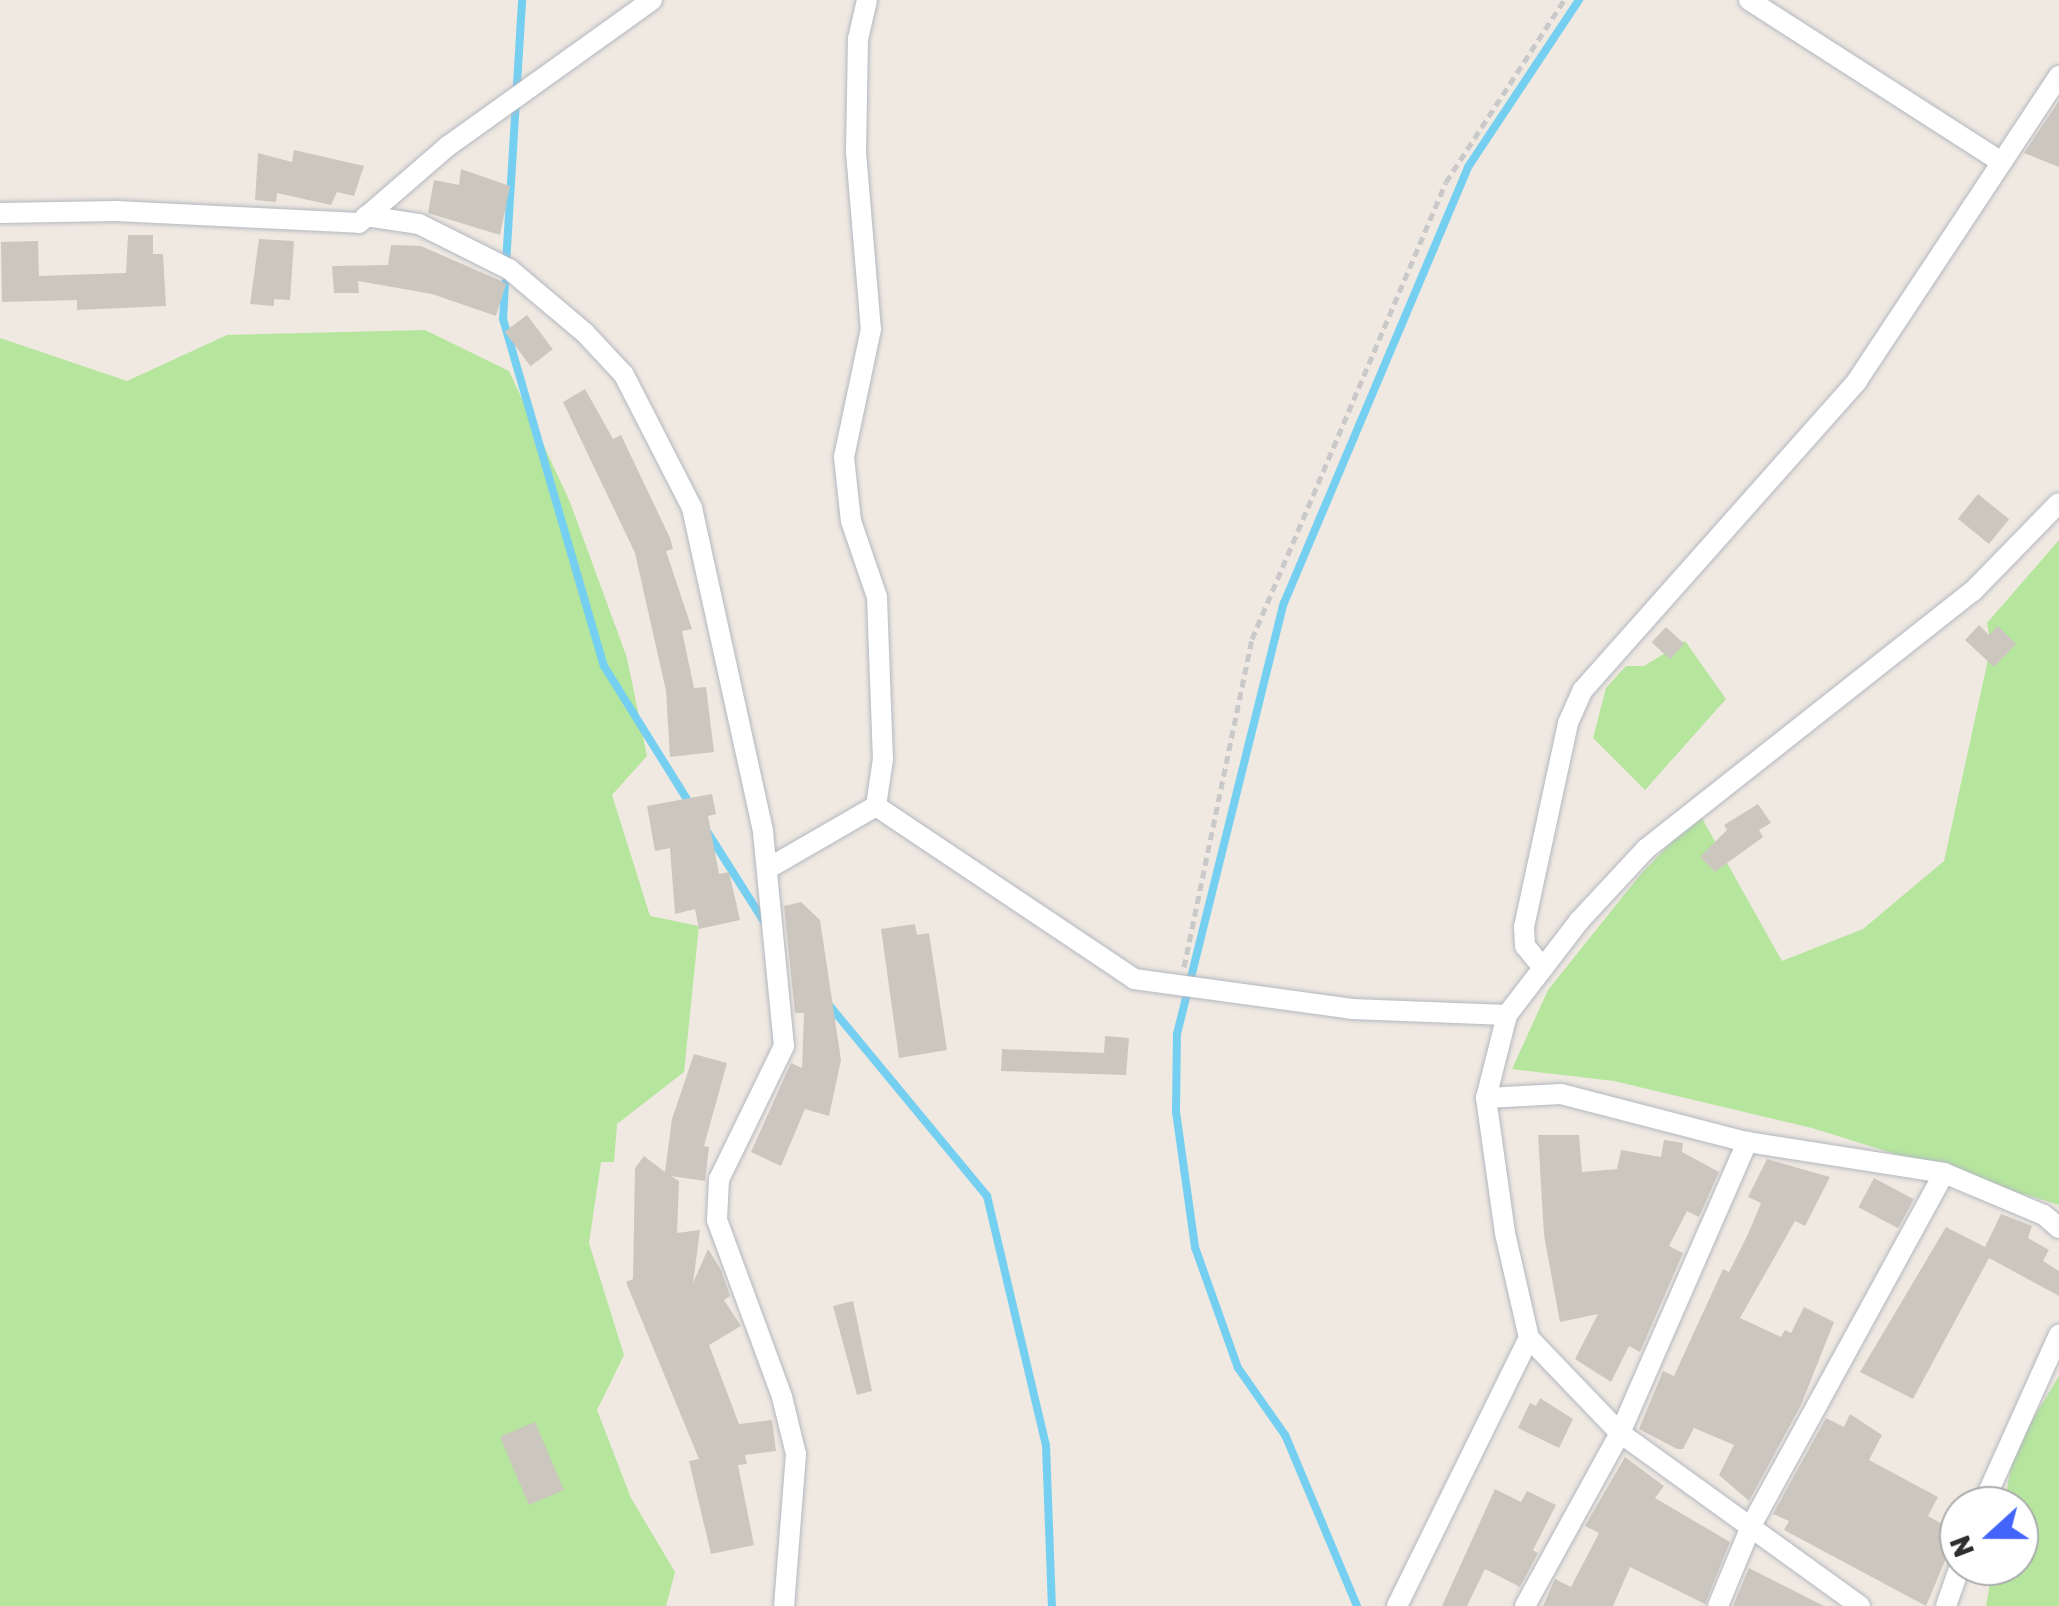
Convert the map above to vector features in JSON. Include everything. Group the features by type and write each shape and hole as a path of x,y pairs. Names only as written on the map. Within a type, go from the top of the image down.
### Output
{"street":[{"path":"0,213 134,211 359,223 448,146 652,0"},
{"path":"867,0 858,39 856,152 871,329 844,457 851,522 877,597 882,759 876,806"},
{"path":"1750,0 2001,162"},
{"path":"1543,968 1525,946 1524,926 1568,723 1584,690 1856,381 2059,76"},
{"path":"366,216 419,224 509,269 624,375 692,508 730,668 766,869 784,1046 720,1179 717,1220 782,1397 796,1454 784,1606"},
{"path":"1860,1606 1752,1524 1676,1479 1620,1433 1529,1338 1504,1233 1486,1098 1508,1014 1646,849 1972,592 2059,503"},
{"path":"766,869 876,806"},
{"path":"876,806 1134,979 1180,989 1352,1009 1508,1014"},
{"path":"1486,1098 1562,1094 1747,1142 1944,1174 2044,1215 2059,1228"},
{"path":"1525,1606 1620,1433 1747,1142"},
{"path":"1718,1606 1752,1524 1944,1174"},
{"path":"1991,1486 2059,1335"},
{"path":"1397,1606 1529,1338"}],"path":[{"path":"1180,989 1252,639 1446,182 1564,0"}],"green space":[{"path":"425,330 509,371 570,502 627,658 647,756 612,795 650,916 699,926 684,1072 617,1124 614,1162 601,1162 589,1243 624,1355 597,1410 631,1498 675,1572 666,1606 0,1606 0,338 127,381 227,335"},
{"path":"2059,540 2059,1205 1812,1128 1614,1081 1512,1069 1548,990 1640,875 1699,813 1782,961 1863,929 1944,861 1991,646 1987,623"},
{"path":"1685,641 1726,699 1645,790 1593,738 1606,688 1626,666 1644,666"},
{"path":"2059,1376 2059,1606 1986,1606 1990,1586 2039,1586 2039,1486 2008,1486 2014,1450"}],"building":[{"path":"2059,101 2059,167 2024,153"},
{"path":"294,150 364,166 354,196 337,192 331,205 277,193 276,202 255,200 258,153 292,162"},
{"path":"461,169 510,186 500,235 428,213 434,180 459,185"},
{"path":"128,235 153,235 153,254 163,254 166,306 77,310 77,300 2,302 1,242 38,241 39,276 126,273"},
{"path":"259,239 294,241 290,300 274,299 274,306 250,304"},
{"path":"391,245 421,246 506,284 496,316 432,294 358,281 359,293 334,293 332,266 388,265"},
{"path":"527,315 553,349 531,366 505,332"},
{"path":"585,389 613,439 621,435 670,538 673,549 666,551 692,629 682,631 694,688 706,687 714,752 670,757 666,691 635,553 563,402"},
{"path":"1978,494 2009,519 1989,544 1958,519"},
{"path":"1979,625 1989,635 1998,626 2016,644 1994,667 1965,640"},
{"path":"1666,627 1684,644 1670,659 1652,642"},
{"path":"712,794 716,814 708,816 719,874 729,872 740,920 699,929 695,909 675,914 670,848 655,851 647,806"},
{"path":"1758,804 1771,823 1759,830 1763,837 1715,872 1700,857 1727,830 1724,825"},
{"path":"801,902 820,920 841,1060 829,1116 805,1109 781,1166 751,1152 791,1063 802,1068 804,1013 795,1013 784,906"},
{"path":"915,924 917,935 929,933 947,1050 899,1058 881,929"},
{"path":"1105,1036 1129,1038 1126,1075 1001,1071 1002,1049 1104,1053"},
{"path":"694,1054 727,1063 704,1146 709,1147 705,1181 671,1176 679,1181 677,1233 700,1230 693,1283 708,1249 721,1270 730,1296 724,1300 741,1326 709,1345 739,1424 772,1420 776,1451 745,1455 747,1464 738,1465 754,1545 711,1554 689,1461 699,1459 626,1282 633,1279 635,1168 644,1156 665,1172 672,1119"},
{"path":"1538,1135 1579,1135 1582,1172 1617,1169 1621,1150 1661,1157 1664,1140 1683,1143 1682,1152 1719,1172 1699,1217 1687,1211 1669,1246 1683,1253 1640,1352 1629,1346 1611,1382 1575,1359 1598,1314 1560,1322 1544,1235"},
{"path":"1767,1159 1830,1177 1805,1226 1795,1221 1740,1318 1781,1337 1785,1330 1791,1333 1804,1307 1834,1322 1801,1405 1749,1501 1719,1475 1734,1445 1694,1428 1683,1449 1677,1449 1639,1429 1663,1371 1674,1376 1723,1269 1729,1272 1748,1234 1761,1203 1748,1197"},
{"path":"1874,1178 1914,1199 1898,1228 1859,1207"},
{"path":"2001,1214 2032,1226 2028,1238 2049,1250 2043,1261 2059,1271 2059,1296 1989,1258 1913,1399 1860,1372 1946,1227 1985,1247"},
{"path":"853,1301 872,1391 857,1395 833,1306"},
{"path":"1540,1398 1573,1419 1559,1448 1518,1428 1530,1403 1536,1406"},
{"path":"1850,1414 1882,1435 1869,1460 1938,1497 1928,1516 1939,1522 1939,1575 1926,1606 1784,1530 1789,1521 1773,1514 1826,1418 1844,1427"},
{"path":"535,1422 564,1490 529,1505 500,1437"},
{"path":"1625,1457 1664,1486 1655,1498 1730,1542 1705,1604 1630,1567 1613,1606 1543,1606 1555,1579 1571,1587 1599,1533 1585,1526"},
{"path":"1495,1489 1521,1502 1527,1491 1556,1505 1533,1550 1538,1553 1520,1587 1485,1569 1467,1606 1442,1606"},
{"path":"1749,1568 1824,1606 1733,1606"}],"waterway":[{"path":"506,264 522,0"},
{"path":"1357,1606 1285,1435 1238,1368 1195,1247 1176,1112 1177,1034 1284,603 1468,167 1579,0"},
{"path":"505,283 503,319 604,666 690,804"},
{"path":"708,833 765,923"},
{"path":"829,1005 987,1196 1046,1445 1052,1606"}]}
